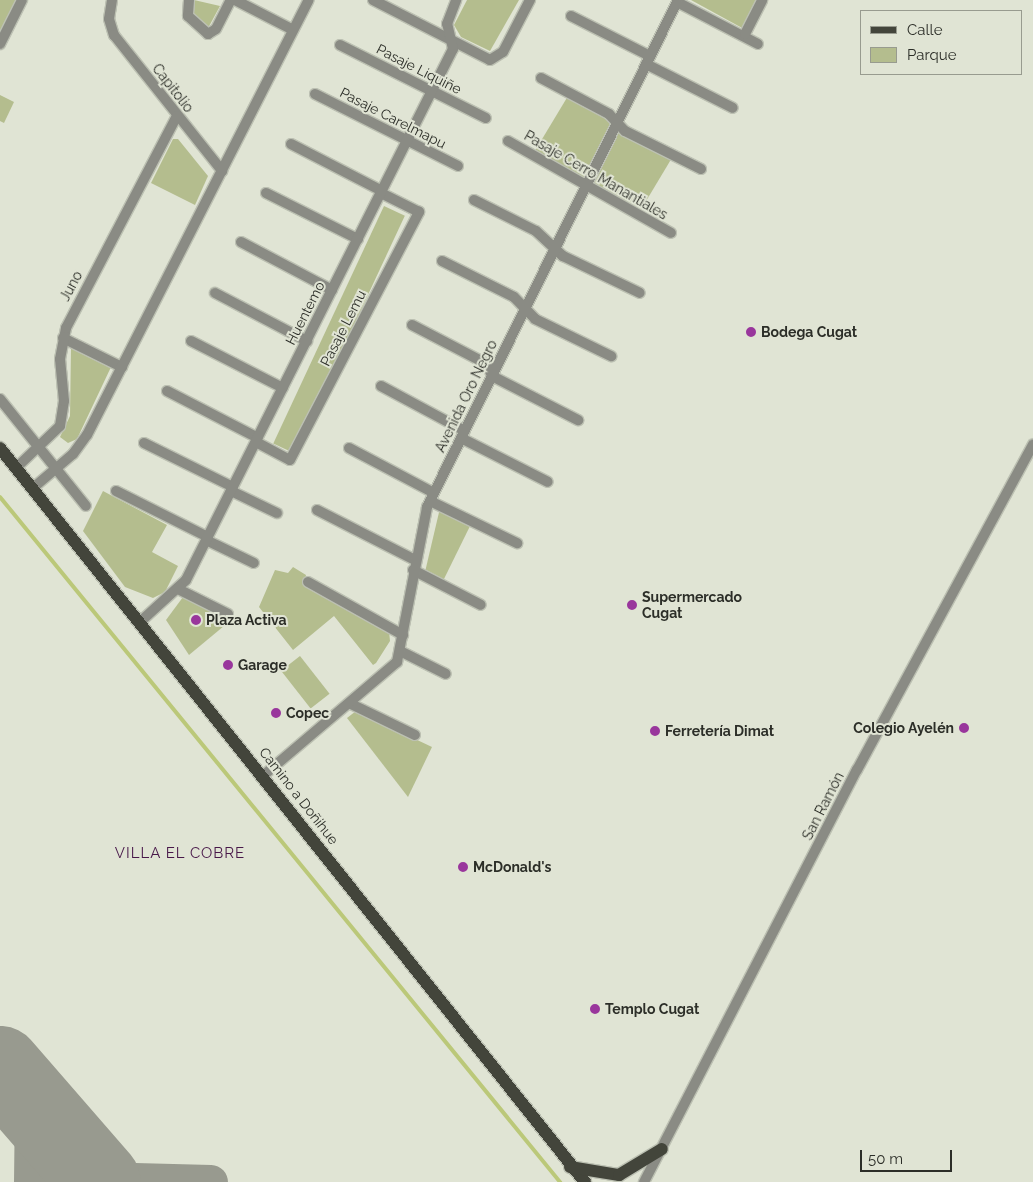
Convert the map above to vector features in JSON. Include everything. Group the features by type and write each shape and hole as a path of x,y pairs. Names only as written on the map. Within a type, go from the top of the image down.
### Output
{"main road":[{"name":"Camino a Doñihue","path":"0,448 264,775 570,1167 585,1182"},
{"path":"570,1167 619,1175 662,1149"},
{"path":"570,1167 596,1182"}],"street":[{"path":"0,44 22,0"},
{"name":"Capitolio","path":"112,0 109,19 114,35 222,171"},
{"path":"189,0 188,16 208,34 216,29 233,0 293,30"},
{"path":"33,488 57,470 80,447 308,0"},
{"path":"373,0 454,42 495,59 530,0"},
{"path":"454,42 447,24 456,0"},
{"path":"745,34 762,0"},
{"path":"678,1 745,34 758,44"},
{"name":"Avenida Oro Negro","path":"264,775 389,672 400,651 415,560 432,497 678,1"},
{"path":"571,16 732,108"},
{"name":"Huentemo","path":"140,622 178,589 207,539 432,91 454,42"},
{"name":"Pasaje Liquiñe","path":"340,45 486,118"},
{"path":"541,78 609,114 617,123 701,169"},
{"name":"Pasaje Carelmapu","path":"315,94 458,166"},
{"name":"Juno","path":"16,468 40,448 63,418 63,338 74,308 177,116"},
{"name":"Pasaje Cerro Manantiales","path":"508,141 575,175 585,188 671,233"},
{"path":"291,144 381,192"},
{"name":"Pasaje Lemu","path":"167,391 290,460 419,212 381,192"},
{"path":"266,193 358,239"},
{"path":"474,200 536,231 554,250 640,293"},
{"path":"241,242 332,290"},
{"path":"442,261 514,297 535,319 611,356"},
{"path":"215,293 307,341"},
{"path":"412,325 487,364 492,376 578,420"},
{"path":"63,338 122,367"},
{"path":"191,341 283,388"},
{"path":"381,386 463,435 548,482"},
{"path":"0,399 86,506"},
{"path":"144,443 277,513"},
{"name":"San Ramón","path":"644,1182 857,770 1033,445"},
{"path":"349,448 432,497 517,543"},
{"path":"116,491 254,563"},
{"path":"317,510 415,560"},
{"path":"413,570 481,605"},
{"path":"308,582 403,635"},
{"path":"178,589 228,614"},
{"path":"400,651 446,674"},
{"path":"351,704 415,735"}],"green space":[{"path":"0,0 16,0 0,32"},
{"path":"194,0 220,6 207,30 189,10"},
{"path":"467,0 519,0 490,51 461,37 454,25"},
{"path":"691,0 758,0 744,29"},
{"path":"0,95 14,102 4,123 0,121"},
{"path":"568,96 672,158 639,213 535,151"},
{"path":"173,139 178,139 208,176 195,205 151,183"},
{"path":"384,206 405,216 294,453 273,443"},
{"path":"71,347 111,367 77,439 68,443 60,437 70,416"},
{"path":"103,491 167,525 152,552 178,566 165,592 153,598 125,587 83,531"},
{"path":"440,508 471,524 443,581 425,572"},
{"path":"293,567 306,575 304,585 389,631 390,641 376,663 373,665 334,616 293,650 259,607 275,570 288,573"},
{"path":"183,597 230,621 189,655 166,620"},
{"path":"300,656 330,694 311,709 281,671"},
{"path":"356,711 432,747 408,797 347,718"}],"waterway":[{"path":"0,497 560,1182"}],"taxiway":[{"path":"31,1182 32,1104"},
{"path":"97,1179 211,1182"}],"runway":[{"path":"0,1067 100,1182"}],"place":[{"name":"Bodega Cugat","path":"751,332"},
{"name":"Supermercado Cugat","path":"632,605"},
{"name":"Plaza Activa","path":"196,620"},
{"name":"Garage","path":"228,665"},
{"name":"Copec","path":"276,713"},
{"name":"Colegio Ayelén","path":"964,728"},
{"name":"Ferretería Dimat","path":"655,731"},
{"name":"McDonald's","path":"463,867"},
{"name":"Templo Cugat","path":"595,1009"}],"district":[{"name":"VILLA EL COBRE","path":"180,854"}]}
